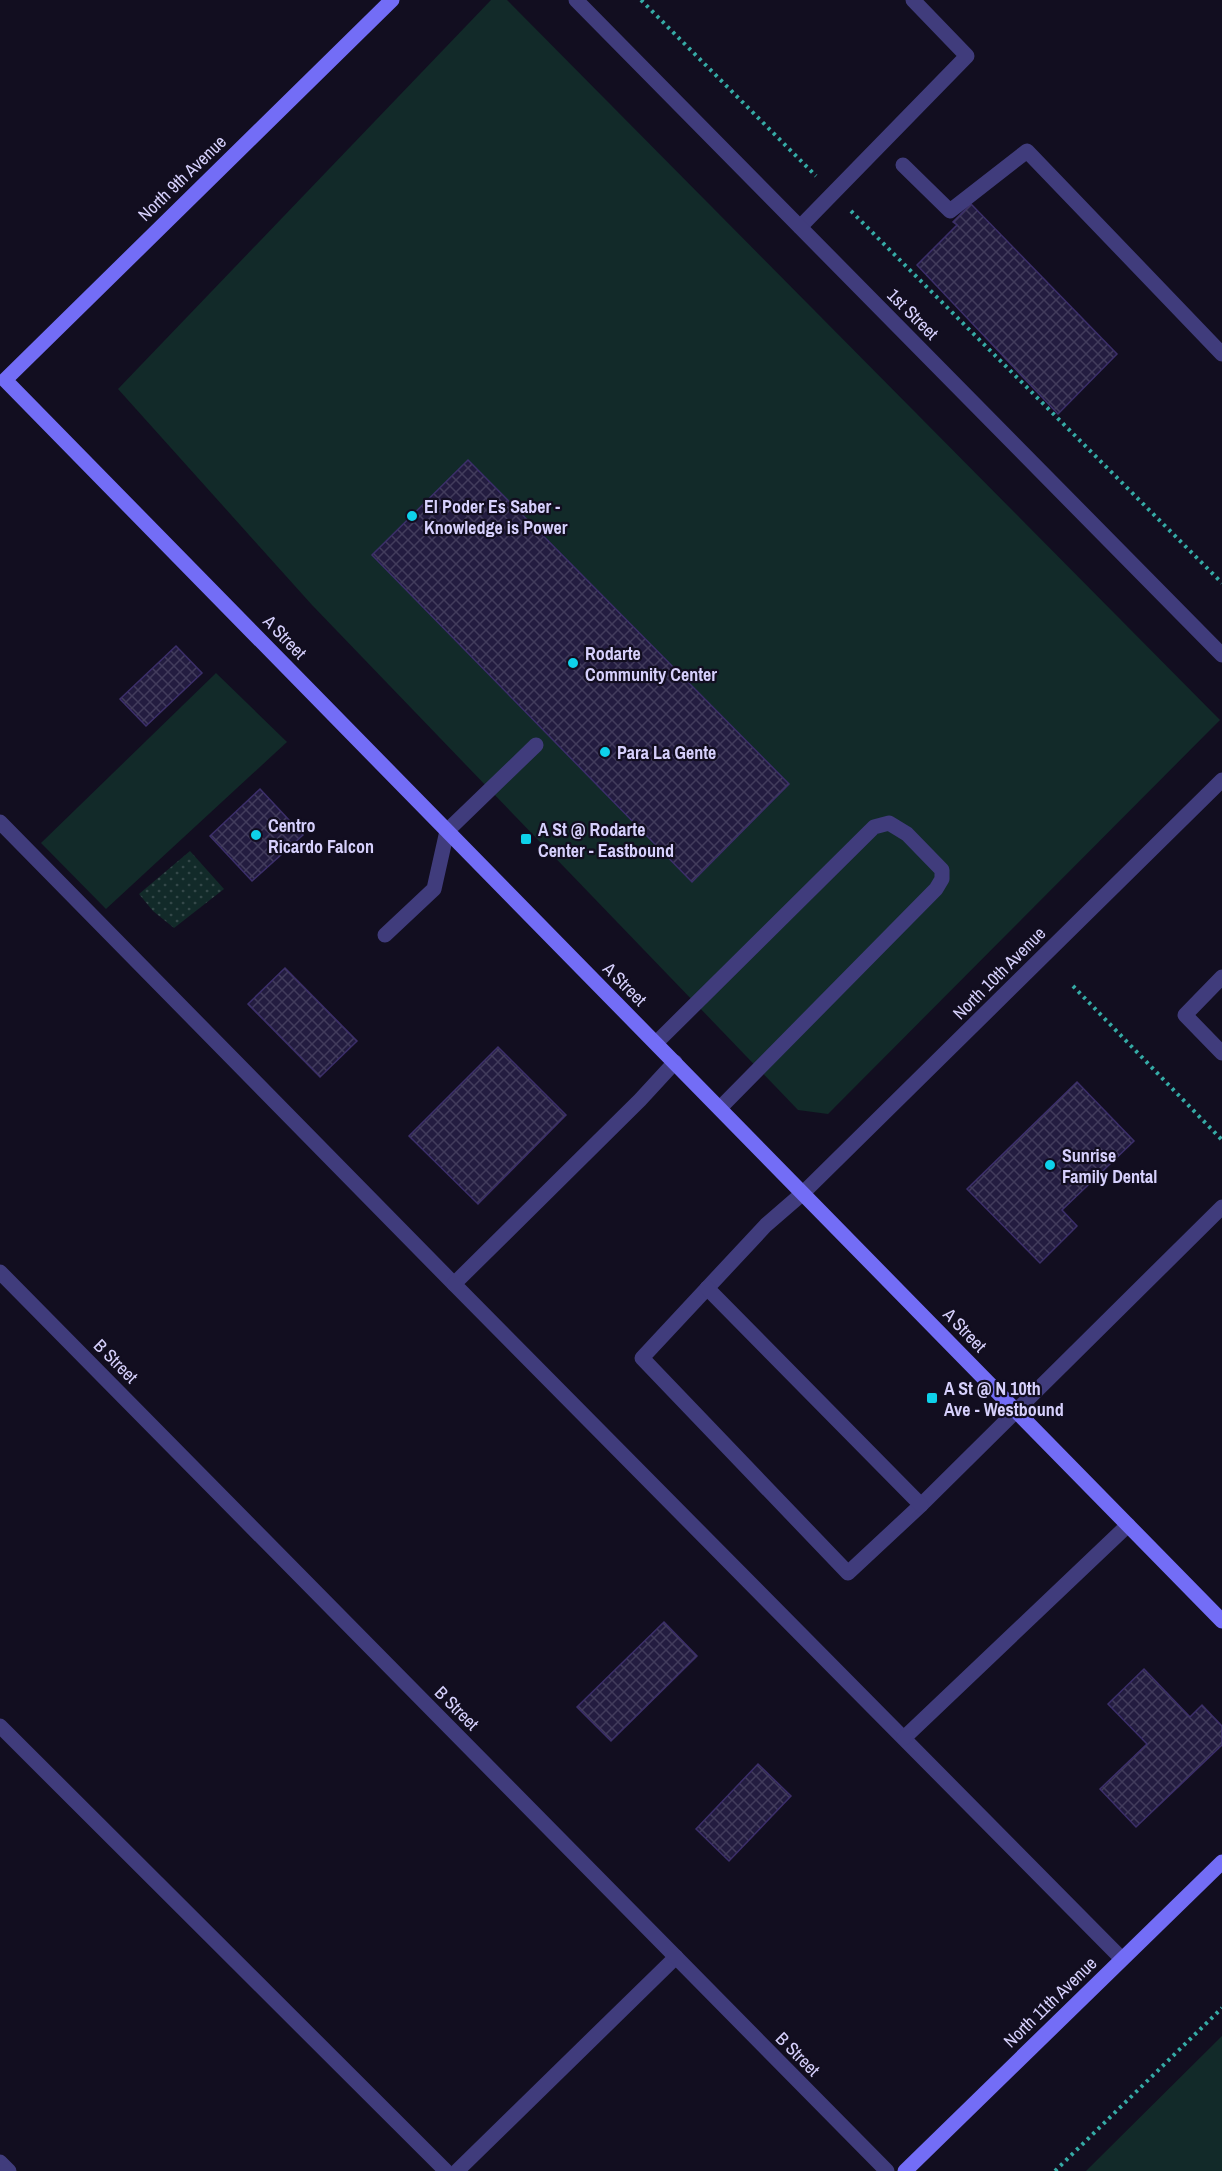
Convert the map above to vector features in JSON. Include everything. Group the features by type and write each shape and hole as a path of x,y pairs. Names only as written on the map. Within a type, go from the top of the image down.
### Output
{"street":[{"name":"North 9th Avenue","path":"2,379 392,0"},
{"name":"1st Street","path":"576,0 1222,655"},
{"path":"800,227 967,56 912,0"},
{"path":"903,165 950,211 1027,151 1222,354"},
{"name":"A Street","path":"2,379 1222,1621"},
{"path":"385,935 434,889 447,831 536,745"},
{"name":"North 10th Avenue","path":"921,1506 848,1573 642,1358 766,1225 803,1193 1222,780"},
{"path":"0,822 1122,1959"},
{"path":"656,1043 874,827 889,823 907,834 942,870 942,879 936,889 720,1108"},
{"path":"1222,977 1185,1015 1222,1053"},
{"path":"454,1284 640,1100 675,1062"},
{"path":"707,1288 921,1506 1222,1208"},
{"name":"B Street","path":"0,1272 887,2171"},
{"path":"904,1738 1128,1525"},
{"path":"0,1726 446,2171"},
{"name":"North 11th Avenue","path":"905,2171 1222,1862"},
{"path":"457,2171 676,1957"},
{"path":"0,2162 9,2171"}],"path":[{"path":"641,0 1222,583"},
{"path":"1073,986 1222,1140"},
{"path":"1055,2171 1222,2008"}],"green space":[{"path":"491,0 507,0 1220,720 828,1114 798,1110 312,605 118,389"},
{"path":"216,673 287,742 106,909 41,843"},
{"path":"190,851 224,889 174,928 153,911 139,894"},
{"path":"1222,2036 1222,2171 1086,2171"}],"building":[{"path":"971,204 1117,354 1058,414 917,265 957,225 953,222"},
{"name":"Rodarte Community Center","path":"468,460 789,784 692,882 372,555"},
{"path":"176,646 202,673 146,726 120,699"},
{"name":"Centro Ricardo Falcon","path":"260,789 303,835 252,881 210,836"},
{"path":"285,968 357,1041 320,1077 248,1004"},
{"path":"498,1047 566,1115 478,1204 409,1136"},
{"name":"Sunrise Family Dental","path":"1077,1082 1134,1141 1062,1210 1077,1226 1040,1263 967,1189"},
{"path":"664,1622 697,1656 611,1741 577,1707"},
{"path":"1144,1669 1190,1717 1202,1705 1222,1726 1222,1745 1136,1827 1100,1789 1147,1744 1108,1704"},
{"path":"758,1764 791,1796 729,1861 696,1829"}],"place":[{"name":"El Poder Es Saber - Knowledge is Power","path":"412,516"},
{"name":"Rodarte Community Center","path":"573,663"},
{"name":"Para La Gente","path":"605,752"},
{"name":"Centro Ricardo Falcon","path":"256,835"},
{"name":"A St @ Rodarte Center - Eastbound","path":"526,839"},
{"name":"Sunrise Family Dental","path":"1050,1165"},
{"name":"A St @ N 10th Ave - Westbound","path":"932,1398"}]}
